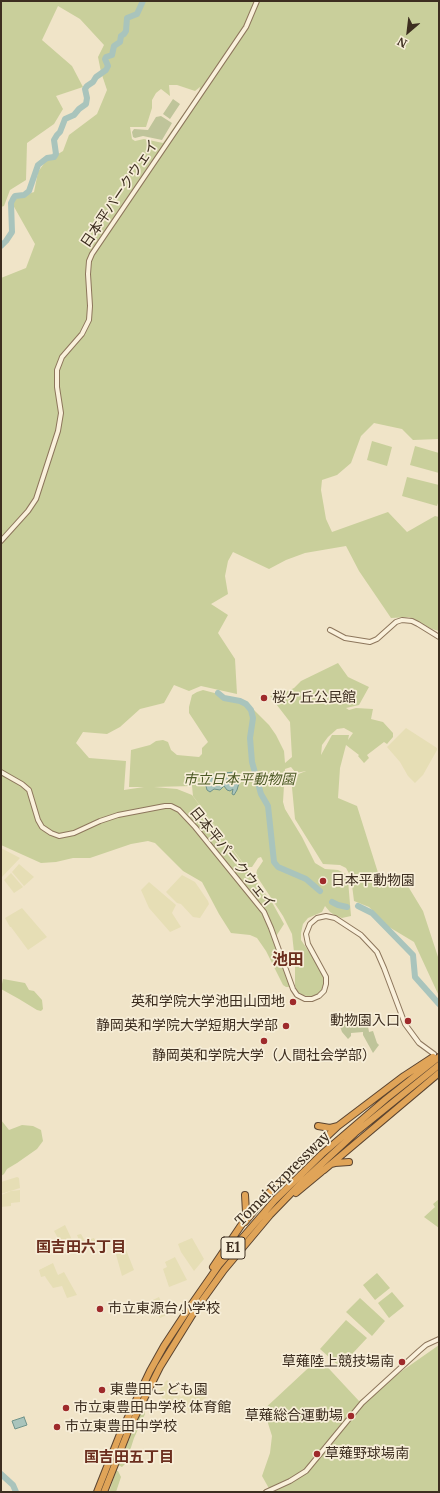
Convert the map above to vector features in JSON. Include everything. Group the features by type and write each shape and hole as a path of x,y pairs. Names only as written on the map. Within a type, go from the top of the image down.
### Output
{"highway":[{"path":"230,1242 263,1200 282,1179 338,1126 404,1076 437,1055"},
{"name":"Tomei Expressway","path":"97,1492 128,1414 164,1346 219,1265 275,1200 322,1154 437,1055"},
{"name":"Tomei Expressway","path":"104,1492 129,1429 167,1354 204,1297 224,1270 259,1227 296,1187 327,1158 439,1065"},
{"path":"259,1227 439,1073"},
{"path":"318,1126 330,1128 338,1126"},
{"path":"324,1170 335,1163 349,1162"},
{"path":"164,1346 202,1281 242,1224 245,1216 245,1195"}],"street":[{"name":"日本平パークウェイ","path":"1,541 28,511 36,499 53,446 61,413 57,387 57,370 62,357 82,334 89,320 90,306 88,274 91,258 98,245 246,27 257,1"},
{"path":"330,630 346,638 370,642 377,639 396,622 402,620 412,621 439,636"},
{"name":"日本平パークウェイ","path":"1,772 22,784 29,790 38,820 42,827 59,836 74,833 100,821 125,814 165,806 171,806 179,810 200,832 264,912 272,928 293,989 297,995 305,999 312,999 321,994 325,988 326,980 324,973 308,944 306,934 310,924 317,918 326,916 335,918 361,935 376,952 384,968 405,1024 419,1043 437,1055"},
{"path":"266,1492 290,1481 306,1471 362,1403 426,1345 439,1339"}],"shaded area":[{"path":"406,728 437,748 423,775 415,783 408,776 400,762 387,747"},
{"path":"1,848 20,858 2,877 1,875"},
{"path":"19,864 34,877 24,886 12,872"},
{"path":"11,873 23,887 14,893 4,880"},
{"path":"182,875 195,882 208,901 209,904 200,918 193,917 181,904 177,903 166,892"},
{"path":"149,882 176,905 172,913 181,927 170,932 149,908 141,890"},
{"path":"22,908 47,937 28,950 5,918"},
{"path":"17,1177 19,1178 20,1188 1,1194 1,1182"},
{"path":"20,1190 20,1202 11,1203 11,1206 1,1207 1,1195 11,1191"},
{"path":"65,1225 74,1244 64,1249 54,1231"},
{"path":"81,1234 85,1241 94,1238 97,1245 83,1250 77,1235"},
{"path":"192,1238 204,1259 194,1271 181,1252 178,1244"},
{"path":"125,1247 134,1270 122,1276 115,1251"},
{"path":"175,1257 187,1280 169,1287 163,1269 167,1267 165,1262"},
{"path":"53,1263 57,1273 46,1278 45,1276 41,1277 39,1270"},
{"path":"64,1272 77,1295 67,1298 62,1286 53,1288 46,1278 57,1273 58,1275"},
{"path":"159,1297 167,1315 160,1318 151,1301"},
{"path":"167,1380 181,1397 187,1392 191,1395 200,1388 207,1397 197,1404 200,1410 191,1415 184,1402 168,1408 159,1392 162,1385"}],"green space":[{"name":"市立日本平動物園","path":"1,1 439,1 439,439 413,440 402,429 374,423 361,436 351,463 337,475 322,480 321,490 326,519 332,532 388,512 407,532 435,516 439,517 439,631 409,617 391,618 359,571 346,546 305,553 286,560 269,569 233,552 228,561 225,576 228,594 211,604 228,615 218,633 235,659 237,694 201,686 189,691 174,685 164,703 140,709 120,727 107,734 83,732 76,743 89,758 126,761 124,790 144,787 129,787 131,750 163,740 168,742 171,750 177,755 199,757 202,754 202,748 208,742 189,713 189,707 192,695 203,690 245,701 269,725 276,735 284,751 285,763 292,757 290,722 270,696 286,692 294,688 301,681 338,663 348,677 369,687 359,705 346,708 349,710 356,708 373,709 371,719 383,722 393,733 393,737 387,744 384,742 367,755 369,758 364,763 358,756 359,755 346,745 340,768 338,798 357,806 380,879 403,878 423,911 439,960 439,996 414,942 389,927 369,907 354,901 351,877 346,868 340,865 323,864 295,819 291,777 306,771 296,773 291,767 285,769 283,802 285,809 302,837 315,863 325,869 338,870 346,874 348,880 351,916 342,918 336,916 325,906 322,912 308,918 303,924 301,940 320,968 323,974 324,983 321,992 311,997 298,992 295,986 295,961 292,934 283,916 256,875 257,870 263,861 261,857 258,858 252,867 246,867 193,796 192,786 154,787 177,789 192,795 273,904 284,924 273,941 289,987 283,985 266,951 257,938 250,935 231,933 202,882 183,871 155,843 148,841 131,844 90,858 73,858 56,862 41,863 1,845 1,278 26,268 35,244 13,205 14,199 34,192 38,172 45,162 63,151 69,135 97,114 107,90 98,57 104,45 80,19 58,6 42,40 72,66 83,87 56,96 63,109 54,124 27,143 26,180 10,190 4,206 1,207","holes":["169,85 177,85 195,91 200,87 199,92 163,143 144,139 135,141 132,139 130,127 146,127 152,108 152,100 156,93 161,89 170,96","344,728 353,733 348,740 349,735 332,735 321,755 322,745 328,737 337,729"]},
{"path":"173,99 180,104 170,119 163,114"},
{"path":"161,116 172,123 162,140 143,136 133,137 132,132 134,129 148,130 156,117"},
{"path":"372,441 392,447 387,466 367,460"},
{"path":"415,446 439,453 439,473 410,465"},
{"path":"407,477 439,485 439,500 437,506 402,496"},
{"path":"3,979 25,983 29,990 34,991 42,1000 43,1009 41,1011 37,1010 1,989"},
{"path":"349,1014 358,1016 366,1015 369,1032 373,1031 379,1045 373,1053 363,1035 363,1032 351,1033 351,1036 348,1039 342,1032 339,1024 346,1019"},
{"path":"1,1120 9,1130 22,1125 33,1126 41,1130 43,1141 37,1149 7,1169 1,1176"},
{"path":"439,1199 439,1228 424,1217 435,1207 433,1204"},
{"path":"377,1273 390,1288 375,1300 363,1285"},
{"path":"392,1292 404,1306 389,1318 378,1303"},
{"path":"360,1298 385,1321 372,1336 346,1312"},
{"path":"346,1320 367,1338 340,1367 320,1349"},
{"name":"草薙総合運動場","path":"439,1345 439,1492 271,1492 262,1476 270,1453 272,1436 267,1420 260,1413 319,1358 359,1401"},
{"path":"142,1410 144,1410 145,1414 134,1438 126,1463 122,1467 118,1465"},
{"path":"116,1471 118,1471 121,1477 116,1492 109,1492"}],"water":[{"path":"235,772 238,775 239,783 234,795 232,794 233,789 230,791 227,790 224,786 220,790 214,789 210,792 207,790 206,786 208,777 214,774"},
{"path":"24,1417 27,1425 15,1429 12,1421"}],"waterway":[{"path":"1,246 12,232 11,203 13,199 15,196 24,195 29,191 38,165 47,158 54,157 56,154 54,140 60,132 65,119 74,115 86,104 87,98 85,89 96,77 106,70 108,66 105,59 106,57 112,55 114,46 120,42 121,36 126,31 127,18 137,14 143,1"},
{"path":"218,693 224,698 240,701 246,704 251,710 253,718 250,738 252,762 261,794 268,806 274,862 278,867 306,879 320,891"},
{"path":"332,902 347,907"},
{"path":"358,906 372,913 413,955 415,977 439,1004"},
{"path":"1,1474 13,1485 16,1492"}],"place":[{"name":"桜ケ丘公民館","path":"264,698"},
{"name":"日本平動物園","path":"323,881"},
{"name":"英和学院大学池田山団地","path":"293,1002"},
{"name":"動物園入口","path":"408,1021"},
{"name":"静岡英和学院大学短期大学部","path":"286,1026"},
{"name":"静岡英和学院大学（人間社会学部）","path":"264,1041"},
{"name":"市立東源台小学校","path":"100,1309"},
{"name":"草薙陸上競技場南","path":"402,1362"},
{"name":"東豊田こども園","path":"102,1390"},
{"name":"市立東豊田中学校 体育館","path":"66,1408"},
{"name":"草薙総合運動場","path":"351,1416"},
{"name":"市立東豊田中学校","path":"57,1427"},
{"name":"草薙野球場南","path":"317,1454"}],"district":[{"name":"池田","path":"288,960"},
{"name":"国吉田六丁目","path":"81,1248"},
{"name":"国吉田五丁目","path":"129,1458"}]}
